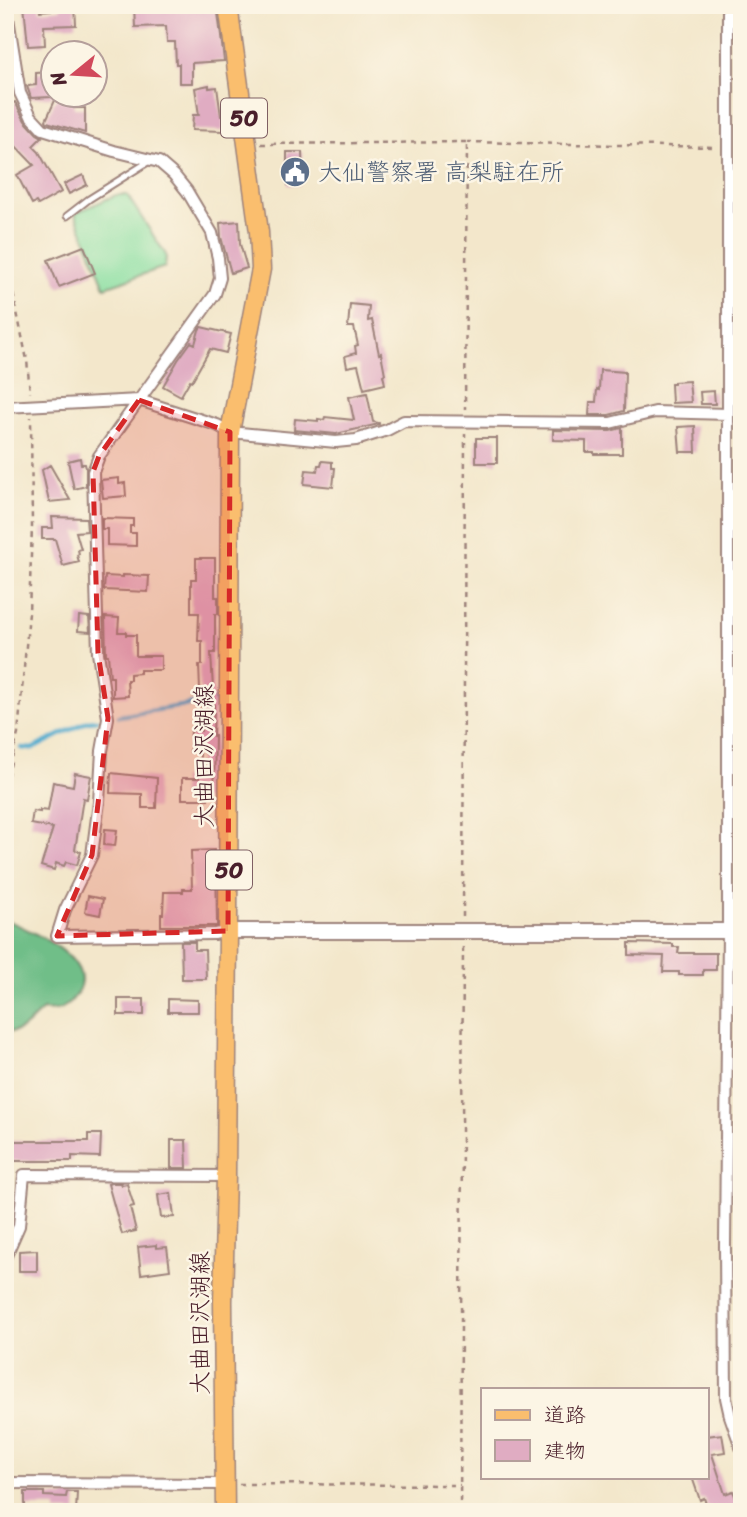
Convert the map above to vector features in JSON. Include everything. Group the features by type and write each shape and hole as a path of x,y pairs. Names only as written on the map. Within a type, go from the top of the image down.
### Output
{"main road":[{"name":"大曲田沢湖線","path":"225,1512 223,1303 230,432 261,269 248,144 228,5"}],"street":[{"path":"6,5 20,93 31,116 44,128 114,151 159,162 187,191 212,233 220,278 215,294 99,456 93,472 98,653 108,718 102,751 92,855 65,910 57,936 215,934 228,931 735,931"},
{"path":"728,5 728,414 735,931 725,1245 726,1398 742,1450"},
{"path":"5,407 139,400 217,425 230,432 336,442 356,440 387,430 404,421 610,423 655,412 728,414"},
{"path":"5,1258 19,1226 24,1175 226,1176"},
{"path":"5,1483 225,1484"}],"lane":[{"path":"67,216 151,160"}],"path":[{"path":"460,1512 467,142"},
{"path":"248,144 467,142 728,147"},
{"path":"5,255 27,360 32,527 29,613 18,734 5,786"},
{"path":"225,1484 460,1485"}],"highlighted area":[{"path":"139,400 230,432 228,931 57,936 92,855 108,718 98,653 93,472 99,456"}],"green space":[{"path":"116,195 127,195 166,255 165,267 105,287 75,213"},
{"path":"5,920 35,933 63,951 74,962 80,974 80,986 66,1006 51,1011 43,1010 22,1029 12,1032 6,1028"}],"building":[{"path":"24,5 39,5 40,11 75,5 76,25 44,26 45,38 38,38 38,45 28,46"},
{"path":"134,5 217,5 224,61 192,63 192,83 179,83 175,42 167,42 166,26 135,27"},
{"path":"36,73 38,98 31,98 27,86 36,85"},
{"path":"209,85 209,88 217,87 221,116 224,116 223,131 192,130 193,115 199,115 195,88"},
{"path":"15,102 25,121 42,137 33,146 61,192 38,205 36,202 32,204 17,175 34,165 7,137 14,128 7,113 7,106"},
{"path":"52,108 85,108 85,133 47,122"},
{"name":"大仙警察署 高梨駐在所","path":"287,152 302,152 303,181 300,181 300,185 288,185"},
{"path":"83,175 87,185 69,194 64,184"},
{"path":"239,221 240,244 247,268 231,273 220,223"},
{"path":"84,246 95,273 59,287 48,260"},
{"path":"350,304 369,306 368,321 372,320 379,354 381,353 385,384 364,389 358,365 347,367 345,356 356,353 355,346 358,345 354,327 348,327"},
{"path":"201,327 231,334 226,353 210,349 181,396 163,386 191,342 195,344"},
{"path":"600,370 625,372 624,411 609,415 589,415 590,402 596,402 597,389 599,390"},
{"path":"689,381 691,402 672,403 671,384"},
{"path":"714,391 715,404 701,404 700,392"},
{"path":"367,393 373,422 379,424 336,434 294,430 295,419 318,421 324,420 325,417 354,420 349,397"},
{"path":"695,426 696,452 680,452 678,427"},
{"path":"622,428 622,454 586,452 586,441 553,440 553,430 610,431"},
{"path":"476,438 497,438 497,463 476,463"},
{"path":"80,458 81,464 85,464 86,468 86,486 74,489 68,461"},
{"path":"322,461 332,462 332,468 335,468 333,487 304,484 306,470 317,471"},
{"path":"50,465 70,500 49,502 42,470"},
{"path":"119,478 119,484 125,483 126,496 103,498 101,480"},
{"path":"52,517 86,518 87,531 76,532 81,549 77,555 79,562 63,566 55,539 42,539 42,528 53,528"},
{"path":"102,518 133,519 130,533 136,533 136,546 107,545 107,529 102,529"},
{"path":"196,558 215,558 215,597 218,597 215,653 211,653 215,736 214,792 208,792 208,799 182,799 182,778 199,778 200,752 190,752 191,730 201,731 202,690 199,665 202,665 202,641 198,641 199,613 191,613 191,579 196,579"},
{"path":"105,576 149,576 148,592 104,590"},
{"path":"79,616 89,617 90,632 78,631"},
{"path":"105,617 119,618 118,632 136,635 136,656 161,656 161,670 140,670 140,673 130,674 130,680 127,680 128,696 113,697 113,677 110,677 106,655"},
{"path":"75,773 91,776 87,799 83,798 75,850 81,852 77,865 66,862 64,866 56,863 54,870 41,866 53,828 31,824 33,811 48,811 53,782 73,786"},
{"path":"111,773 157,778 156,808 142,808 142,794 110,793"},
{"path":"105,829 117,830 115,846 104,845"},
{"path":"214,850 217,926 161,926 164,892 192,889 191,851"},
{"path":"88,896 103,899 100,915 85,912"},
{"path":"181,942 195,942 195,950 205,950 206,979 182,979"},
{"path":"629,943 673,944 673,947 679,947 678,953 716,953 716,970 703,970 703,975 663,972 664,956 629,955"},
{"path":"118,999 144,999 144,1015 118,1015"},
{"path":"168,999 198,1000 198,1012 168,1012"},
{"path":"88,1134 101,1134 100,1157 72,1156 72,1161 7,1161 7,1141 88,1141"},
{"path":"171,1140 186,1140 187,1168 171,1168"},
{"path":"108,1184 127,1184 134,1206 130,1207 136,1231 122,1234"},
{"path":"171,1193 174,1217 161,1218 158,1195"},
{"path":"156,1245 156,1248 167,1247 170,1270 141,1274 138,1247"},
{"path":"37,1250 37,1271 19,1271 19,1251"},
{"path":"722,1434 725,1452 712,1454 725,1494 733,1491 740,1507 727,1512 709,1512 704,1498 700,1500 692,1478 708,1478 708,1436"},
{"path":"25,1492 44,1492 44,1496 66,1497 67,1492 77,1492 76,1512 56,1512 56,1507 25,1507"}],"waterway":[{"path":"119,716 214,701"},
{"path":"22,748 32,749 88,721 97,720"}],"place":[{"name":"大仙警察署 高梨駐在所","path":"295,172"}]}
